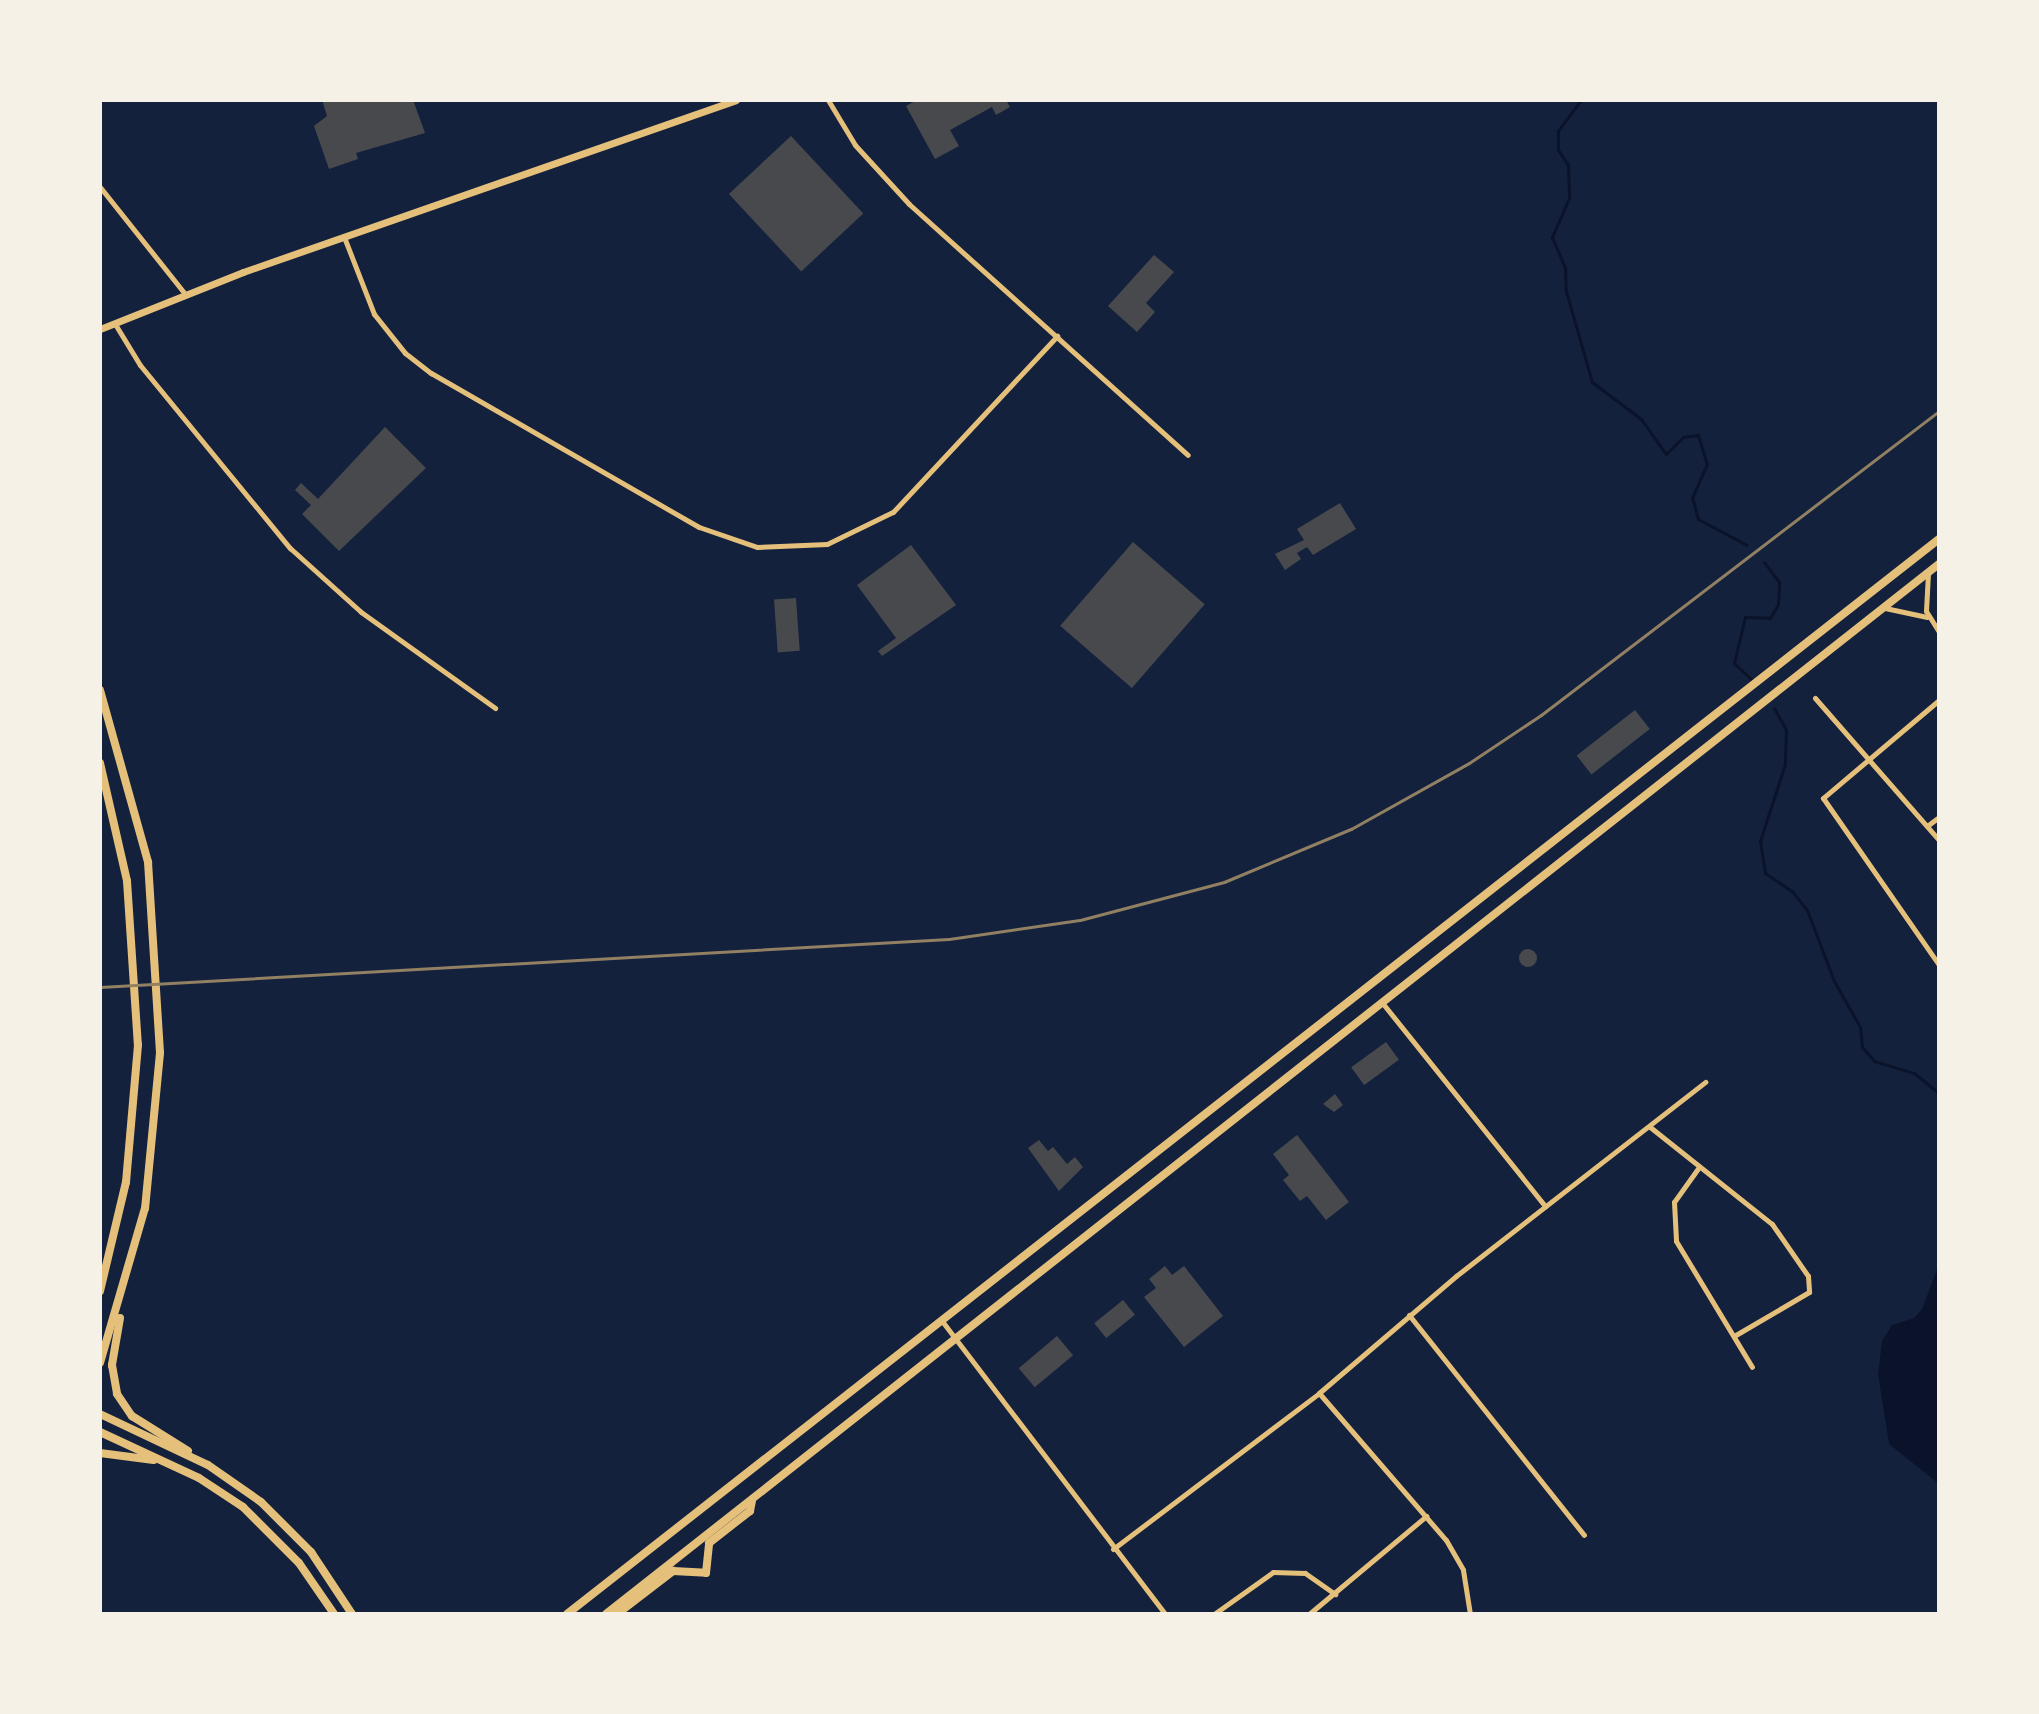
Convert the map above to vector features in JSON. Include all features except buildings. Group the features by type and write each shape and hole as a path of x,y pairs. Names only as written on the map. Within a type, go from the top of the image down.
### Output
{"highway":[{"path":"567,1614 1939,539"},
{"path":"606,1614 1384,1005 1939,564"},
{"path":"100,690 138,814 160,1012 153,1156 123,1295 112,1365 117,1394 132,1416 208,1465 278,1517 311,1552 352,1614"},
{"path":"100,763 122,853 137,1014 135,1104 126,1182 100,1291"},
{"path":"100,1363 123,1295"},
{"path":"100,1414 208,1465"},
{"path":"100,1432 222,1492 263,1523 332,1611"},
{"path":"100,1453 169,1464"},
{"path":"617,1614 673,1571 706,1573 709,1543 750,1511 753,1499"}],"main road":[{"path":"100,329 343,236 736,100"}],"street":[{"path":"828,100 835,118 875,170 1188,455"},
{"path":"100,187 185,294"},
{"path":"343,236 374,314 405,353 431,373 699,527 757,547 827,544 878,522 910,497 1057,336"},
{"path":"114,323 140,365 290,548 361,612 495,708"},
{"path":"1928,573 1928,617 1939,632"},
{"path":"1885,608 1928,617"},
{"path":"1815,698 1939,840"},
{"path":"1939,700 1823,798 1939,965"},
{"path":"1927,826 1939,817"},
{"path":"1384,1005 1545,1206"},
{"path":"1113,1549 1319,1393 1409,1315 1705,1082"},
{"path":"1650,1127 1779,1231 1811,1284 1809,1292 1734,1336"},
{"path":"1699,1167 1674,1202 1672,1226 1752,1367"},
{"path":"1409,1315 1584,1535"},
{"path":"941,1320 1165,1614"},
{"path":"1319,1393 1426,1516 1463,1570 1470,1614"},
{"path":"1309,1614 1426,1516"},
{"path":"1214,1614 1273,1572 1305,1573 1335,1594"}],"water":[{"path":"1939,1264 1939,1484 1889,1444 1878,1374 1882,1341 1892,1325 1914,1318 1922,1309"}],"waterway":[{"path":"1581,100 1558,131 1558,150 1568,165 1569,198 1552,237 1565,268 1566,291 1592,382 1641,419 1666,454 1683,437 1698,435 1707,464 1692,497 1698,519 1747,545"},
{"path":"1751,679 1734,663 1745,617 1770,618 1778,604 1779,582 1764,562"},
{"path":"1774,708 1786,730 1785,764 1760,841 1765,873 1792,891 1807,910 1834,981 1860,1027 1862,1047 1874,1061 1914,1073 1939,1093"}],"railway":[{"path":"100,987 949,939 1080,920 1224,882 1351,829 1469,763 1541,715 1939,411"}]}
